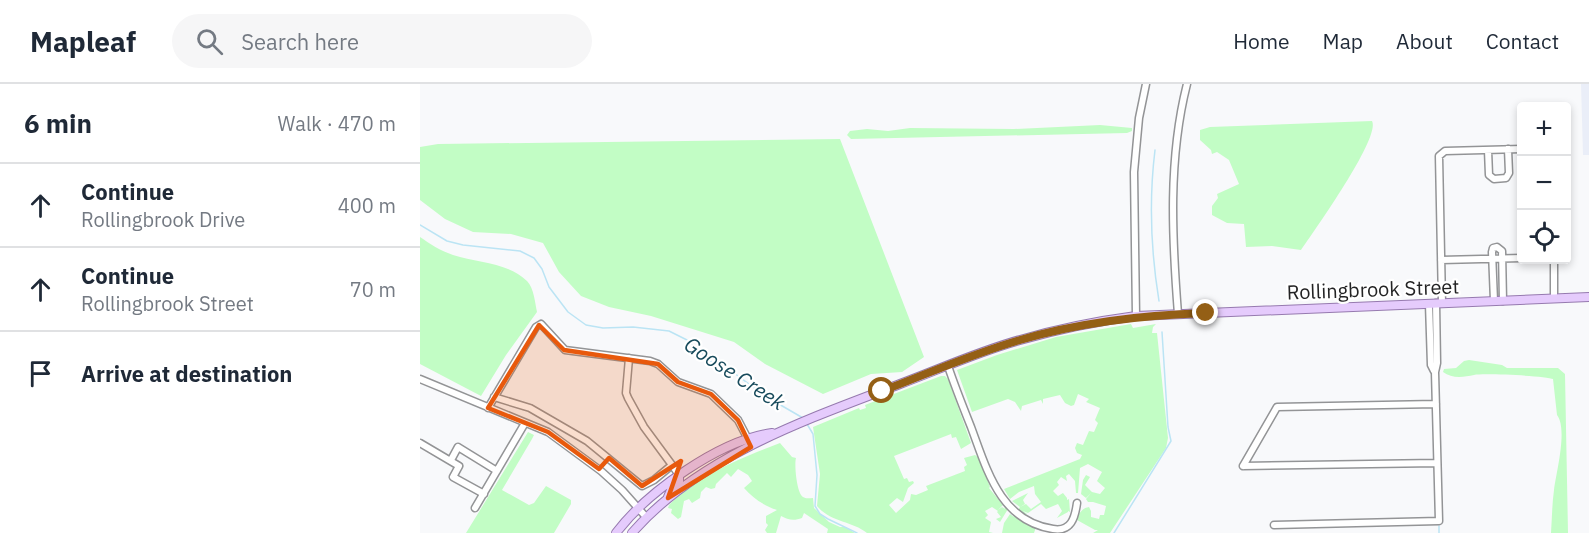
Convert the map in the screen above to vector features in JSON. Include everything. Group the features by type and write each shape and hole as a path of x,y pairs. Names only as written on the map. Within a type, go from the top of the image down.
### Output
{"main road":[{"name":"Rollingbrook Street","path":"750,443 1019,340 1094,322 1136,316 1589,297"},
{"path":"616,533 639,509 679,475 726,449 750,443"},
{"path":"632,533 668,498 750,443"},
{"path":"668,498 671,490 679,482 679,475"}],"street":[{"path":"1136,316 1134,172 1139,118 1146,84"},
{"path":"1178,314 1173,228 1174,165 1181,107 1187,84"},
{"path":"1488,150 1489,175 1494,178 1506,178 1509,173 1508,149"},
{"path":"1274,525 1439,521 1435,372 1437,363 1436,303 1441,260 1439,156 1445,151 1517,149"},
{"path":"1494,301 1492,252 1497,247 1501,248 1503,259 1503,301"},
{"path":"1441,260 1517,258"},
{"path":"1554,264 1554,298"},
{"path":"488,408 536,327 541,324 565,350 629,357 654,363 678,382 711,394 738,420 750,443"},
{"path":"629,357 626,393 628,398 645,427 679,475"},
{"path":"948,366 988,473 996,491 1007,504 1030,521 1060,530 1070,526 1077,503"},
{"path":"420,379 525,423 561,441 599,469 646,517"},
{"path":"494,397 530,408 588,441 644,487 672,465"},
{"path":"1436,404 1277,407 1243,466 1437,463"},
{"path":"475,508 525,423"},
{"path":"420,442 459,466 453,477 484,494"},
{"path":"451,460 458,447 497,471"},
{"path":"599,469 609,458"}],"highlighted area":[{"path":"539,325 564,350 658,364 678,382 711,394 738,420 751,447 668,498 681,461 642,486 609,458 599,469 548,432 488,408"}],"shaded area":[{"path":"1581,84 1589,84 1589,155 1583,155"}],"green space":[{"path":"1372,121 1372,130 1367,145 1357,164 1301,250 1272,246 1246,247 1244,224 1227,223 1212,215 1212,206 1218,198 1217,194 1239,184 1229,160 1217,152 1212,154 1211,150 1200,140 1200,130 1210,127"},
{"path":"1100,125 1132,128 1132,131 1127,133 851,139 847,135 850,131 867,129 888,131 910,128 1014,129"},
{"path":"840,139 924,357 902,372 871,374 823,394 765,364 734,342 651,316 609,307 581,296 559,272 543,243 511,234 473,232 445,219 420,200 420,147 438,144"},
{"path":"420,237 453,255 511,270 527,281 531,288 537,312 506,355 481,396 420,364"},
{"path":"1131,324 1133,328 1156,324 1152,333 1157,333 1168,438 1166,448 1110,533 1093,533 1098,530 1077,520 1081,511 1089,507 1091,517 1099,519 1100,515 1104,515 1106,506 1088,502 1086,499 1091,493 1086,498 1081,494 1086,475 1090,477 1085,485 1092,492 1100,494 1105,488 1097,481 1102,472 1088,464 1080,468 1078,493 1076,493 1075,481 1069,474 1066,476 1067,481 1061,477 1057,482 1059,485 1053,491 1058,496 1063,493 1067,500 1069,499 1070,512 1057,518 1062,511 1058,504 1046,509 1041,504 1028,513 1023,511 1027,514 1025,515 1018,510 1026,504 1031,509 1041,502 1035,494 1034,486 1019,492 1010,499 1004,489 1080,459 1082,455 1077,453 1075,448 1077,443 1083,445 1089,431 1094,432 1098,423 1095,420 1100,408 1086,402 1089,399 1078,394 1074,405 1071,406 1065,403 1060,395 1043,399 1043,404 1041,400 1022,406 1021,411 1015,402 1008,399 972,412 957,370 1056,337"},
{"path":"1469,360 1502,365 1507,368 1558,368 1565,374 1568,533 1551,533 1553,495 1561,440 1553,379 1480,374 1458,377 1443,372 1444,369 1456,368"},
{"path":"941,376 948,379 971,443 961,449 956,437 952,438 951,434 894,456 904,479 907,478 909,482 914,483 908,488 903,502 897,498 889,505 896,513 910,500 911,494 916,495 928,490 926,486 965,471 964,467 967,465 964,458 975,455 979,458 989,488 1003,505 998,510 1002,507 1005,509 1004,505 1008,509 1000,522 996,519 1001,517 998,511 992,507 985,511 988,515 985,518 991,522 989,532 993,533 867,533 822,511 817,506 820,474 813,427 859,408 860,410 866,408 865,405"},
{"path":"528,432 534,435 502,490 529,505 534,503 546,486 571,500 571,504 554,533 466,533"},
{"path":"780,443 792,457 796,458 796,479 801,495 805,498 813,498 814,508 829,522 855,533 827,533 828,529 804,513 802,518 796,520 781,516 776,533 767,533 765,530 768,525 766,516 777,510 763,504 747,492 744,488 752,481 748,475 738,469 731,477 727,473 715,488 706,487 701,492 700,498 692,503 689,499 684,501 681,517 678,519 671,513 672,509 668,508 669,505 680,494 707,476 735,461"},
{"path":"1028,493 1023,500 1025,504 1020,507 1012,501"},
{"path":"1012,513 1036,527 1034,533 1002,533 1004,523 1010,514 1014,517"}],"waterway":[{"path":"1155,150 1152,226 1159,301"},
{"name":"Goose Creek","path":"420,225 447,241 520,251 534,258 542,269 549,287 568,312 586,325 669,331 687,340 715,365 726,367 765,396 803,418"},
{"path":"1114,533 1171,441 1168,427 1162,332"},
{"name":"Goose Creek","path":"807,424 813,434 817,475 815,506 820,514 857,533"},
{"path":"1439,526 1439,533"}],"route":[{"path":"882,391 1019,340 1094,322 1136,316 1206,313"}]}
